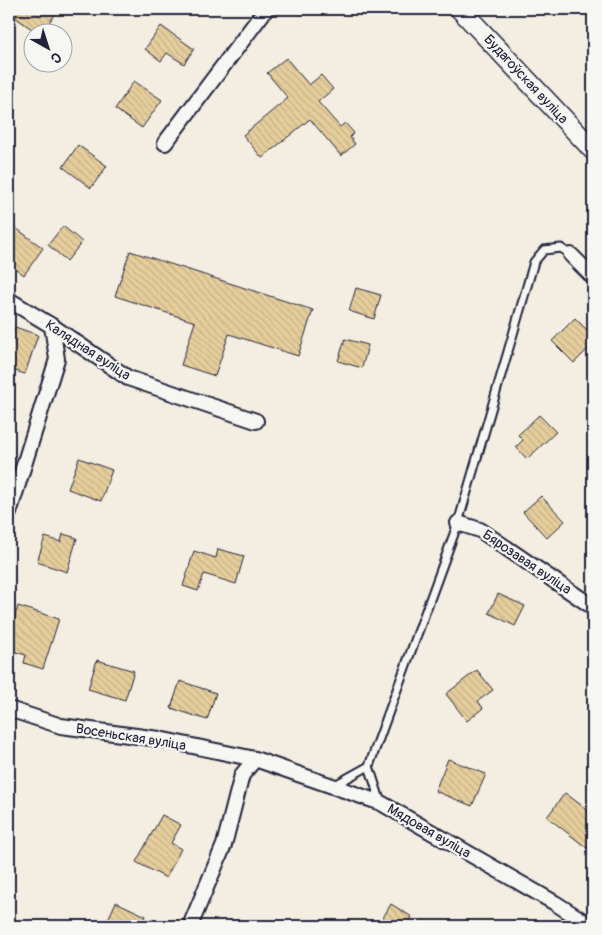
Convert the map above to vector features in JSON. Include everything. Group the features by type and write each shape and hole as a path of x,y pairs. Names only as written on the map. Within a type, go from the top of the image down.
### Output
{"street":[{"path":"164,143 266,9"},
{"name":"Будагоўская вуліца","path":"460,9 593,150"},
{"path":"572,256 593,278"},
{"name":"Калядная вуліца","path":"9,300 52,326 128,378 256,421"},
{"path":"9,513 57,359 52,326"},
{"name":"Бярозавая вуліца","path":"458,523 480,530 593,607"},
{"name":"Восеньская вуліца","path":"9,709 61,726 159,739 255,759"},
{"path":"190,926 224,845 242,774 255,759"},
{"name":"Мядовая вуліца","path":"255,759 381,804 555,903 591,926"}],"lane":[{"path":"381,804 369,766 458,523 534,262 544,250 561,248 572,256"},
{"path":"332,786 369,766"}],"building":[{"path":"9,9 59,9 49,22 22,22 9,13"},
{"path":"161,26 194,49 184,64 167,53 161,61 145,49"},
{"path":"286,58 309,85 321,75 333,89 318,102 340,127 345,123 354,133 350,137 355,144 341,156 310,119 262,158 243,135 288,98 267,73"},
{"path":"134,81 162,100 142,128 115,109"},
{"path":"78,145 107,166 91,188 63,167"},
{"path":"9,223 43,248 24,275 9,264"},
{"path":"63,226 82,242 67,261 48,245"},
{"path":"130,251 313,310 298,356 229,334 215,376 181,365 195,322 115,296"},
{"path":"356,288 381,295 374,319 349,311"},
{"path":"575,318 593,336 593,344 574,363 552,341"},
{"path":"15,327 38,335 25,374 9,369 9,331 13,333"},
{"path":"345,339 368,345 362,368 338,361"},
{"path":"539,415 556,432 527,459 516,447 523,440 518,435"},
{"path":"79,458 112,470 101,501 68,489"},
{"path":"541,496 565,521 547,538 523,512"},
{"path":"63,534 77,538 67,572 37,562 45,537 61,542"},
{"path":"218,549 244,556 236,584 204,574 198,591 183,586 194,551 216,558"},
{"path":"498,594 525,606 515,626 489,613"},
{"path":"18,606 59,619 43,669 24,663 26,655 9,650 9,636"},
{"path":"97,660 134,671 125,700 88,689"},
{"path":"477,670 493,690 478,701 483,708 467,721 446,694"},
{"path":"180,681 216,693 207,720 171,708"},
{"path":"448,759 486,774 472,806 435,791"},
{"path":"565,793 593,814 593,840 587,848 547,817"},
{"path":"162,815 181,825 171,843 181,849 166,878 136,862"},
{"path":"116,902 146,916 141,926 105,926"},
{"path":"391,904 412,917 406,926 378,926"}]}
